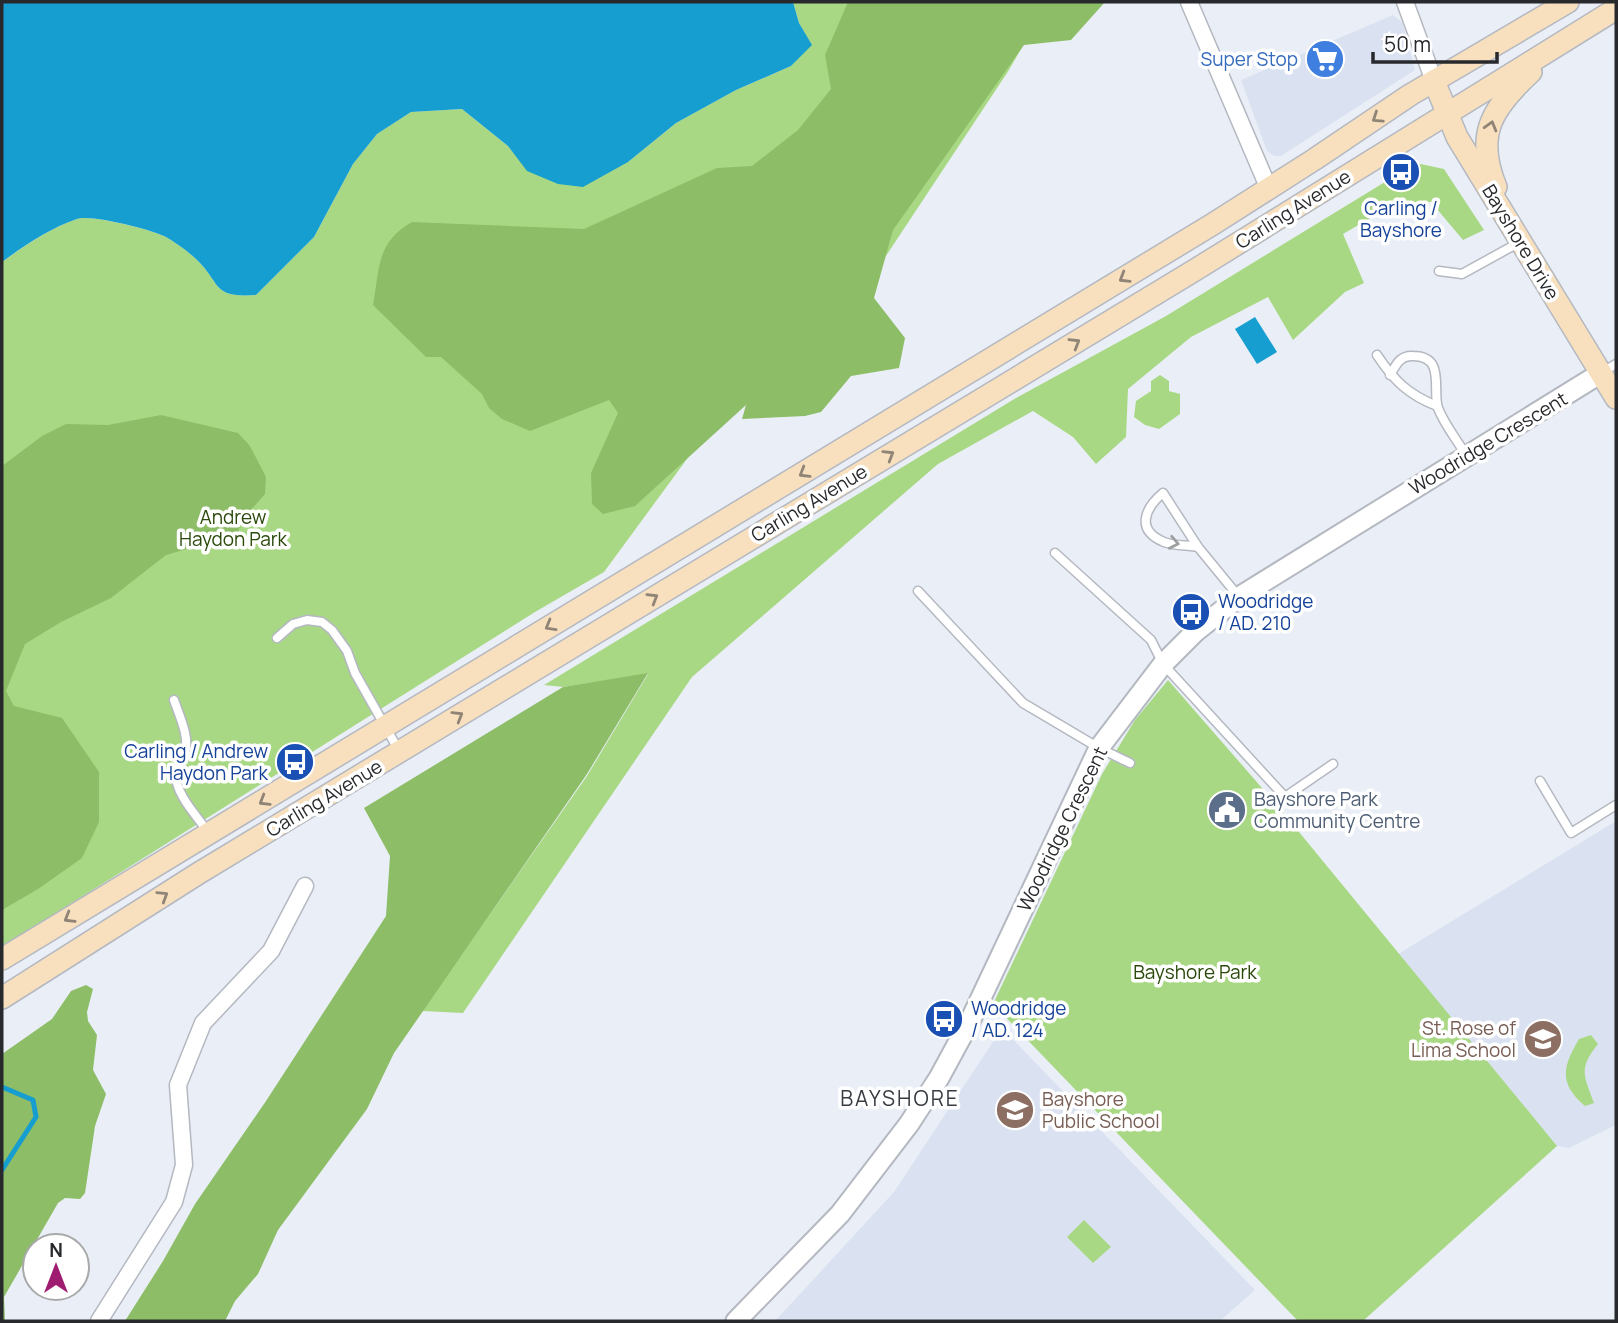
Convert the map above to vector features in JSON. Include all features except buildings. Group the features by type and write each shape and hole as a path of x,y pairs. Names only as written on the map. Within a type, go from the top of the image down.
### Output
{"main road":[{"name":"Carling Avenue","path":"2,959 1183,243 1410,95 1569,2"},
{"name":"Carling Avenue","path":"2,998 199,873 1195,270 1616,9"},
{"path":"1519,239 1493,178 1488,148 1489,127 1499,104 1510,91 1565,41"},
{"name":"Bayshore Drive","path":"1434,81 1457,137 1519,239 1609,369 1616,398"},
{"path":"1183,243 1195,270"}],"street":[{"path":"1189,2 1269,189"},
{"path":"1405,2 1434,81"},
{"name":"Woodridge Crescent","path":"736,1321 840,1213 889,1152 939,1078 971,1019 1099,748 1163,664 1195,632 1239,597 1609,369"},
{"path":"99,1321 174,1202 184,1165 177,1085 203,1023 271,951 305,886"}],"lane":[{"path":"1439,271 1462,274 1519,239"},
{"path":"1377,355 1390,375 1416,398 1437,406"},
{"path":"1390,375 1399,360 1412,355 1423,357 1432,364 1437,378 1437,406 1466,455"},
{"path":"1198,547 1166,543 1154,536 1146,522 1146,512 1151,503 1163,493 1198,547 1239,597"},
{"path":"1055,553 1151,640 1163,664 1285,797 1333,764"},
{"path":"918,591 1023,702 1099,748 1130,762"},
{"path":"277,638 293,624 307,620 322,622 332,629 347,651 355,673 400,752"},
{"path":"174,700 185,734 185,752 178,762 176,774 178,786 184,800 208,834"},
{"path":"1540,781 1571,833 1616,806"}],"shaded area":[{"path":"1393,15 1402,22 1415,70 1281,156 1274,156 1267,151 1241,80"},
{"name":"St. Rose of Lima School","path":"1616,821 1616,1125 1569,1148 1557,1146 1398,954"},
{"name":"Bayshore Public School","path":"1002,1028 1255,1290 1220,1321 775,1321 894,1192"}],"green space":[{"name":"Andrew Haydon Park","path":"793,2 1045,2 1009,70 876,271 778,335 604,572 535,612 2,947 2,262 57,227 77,219 95,219 136,227 166,237 194,257 224,292 256,295 314,237 353,164 377,134 411,112 462,109 508,146 528,171 628,162 676,123 736,90 791,66 811,45 799,23"},
{"path":"848,2 1105,2 1071,40 1024,45 893,230 874,298 905,338 899,368 851,376 821,412 805,416 742,419 746,405 635,506 603,514 592,504 591,473 618,413 609,400 530,431 502,419 489,408 482,394 441,357 426,357 373,305 379,268 386,247 400,230 412,222 584,229 717,168 752,166 798,130 831,89 825,55"},
{"path":"1416,163 1444,169 1484,230 1463,240 1431,202 1398,202 1343,234 1364,283 1345,292 1293,340 1268,297 1191,337 1128,389 1126,437 1096,464 1073,437 1033,411 938,464 692,677 463,1013 422,1011 587,776 648,674 563,687 544,685 1016,398 1166,316"},
{"path":"1160,375 1169,381 1169,391 1180,394 1180,414 1159,429 1145,425 1134,417 1136,401 1151,391 1151,381"},
{"path":"161,415 238,433 250,446 266,477 265,494 243,519 237,534 166,555 111,598 61,622 25,644 6,691 14,706 62,718 99,772 99,822 82,858 2,910 2,466 42,436 66,424 108,425"},
{"path":"648,673 587,774 394,1053 367,1109 278,1230 258,1274 235,1301 225,1321 125,1321 195,1204 266,1101 386,916 390,856 364,808 563,687"},
{"name":"Bayshore Park","path":"1168,680 1276,804 1557,1146 1363,1321 1298,1321 993,1004 1102,774 1135,720"},
{"path":"86,985 93,989 87,1012 88,1021 97,1035 93,1070 106,1094 95,1126 85,1193 80,1199 65,1198 58,1203 41,1232 21,1232 21,1267 4,1297 5,1321 2,1321 2,1054 52,1019 71,991"},
{"path":"1591,1035 1598,1044 1585,1066 1585,1072 1594,1103 1585,1106 1570,1090 1566,1074 1569,1058 1579,1039"},
{"path":"1084,1220 1111,1247 1093,1263 1067,1237"}],"water":[{"path":"2,2 793,2 799,23 812,45 791,66 736,90 676,123 628,162 583,187 558,184 527,171 508,146 462,109 411,112 377,134 353,164 314,237 256,295 242,295 224,292 197,260 166,237 136,227 95,219 77,219 57,227 2,262"},
{"path":"1255,317 1277,352 1257,364 1235,329"}],"waterway":[{"path":"2,1087 33,1100 36,1117 2,1170"}],"place":[{"name":"Super Stop","path":"1325,59"},
{"name":"Carling / Bayshore","path":"1401,172"},
{"name":"Woodridge / AD. 210","path":"1191,612"},
{"name":"Carling / Andrew Haydon Park","path":"295,762"},
{"name":"Bayshore Park Community Centre","path":"1227,810"},
{"name":"Woodridge / AD. 124","path":"944,1019"},
{"name":"St. Rose of Lima School","path":"1543,1039"},
{"name":"Bayshore Public School","path":"1015,1110"}],"district":[{"name":"BAYSHORE","path":"900,1099"}]}
